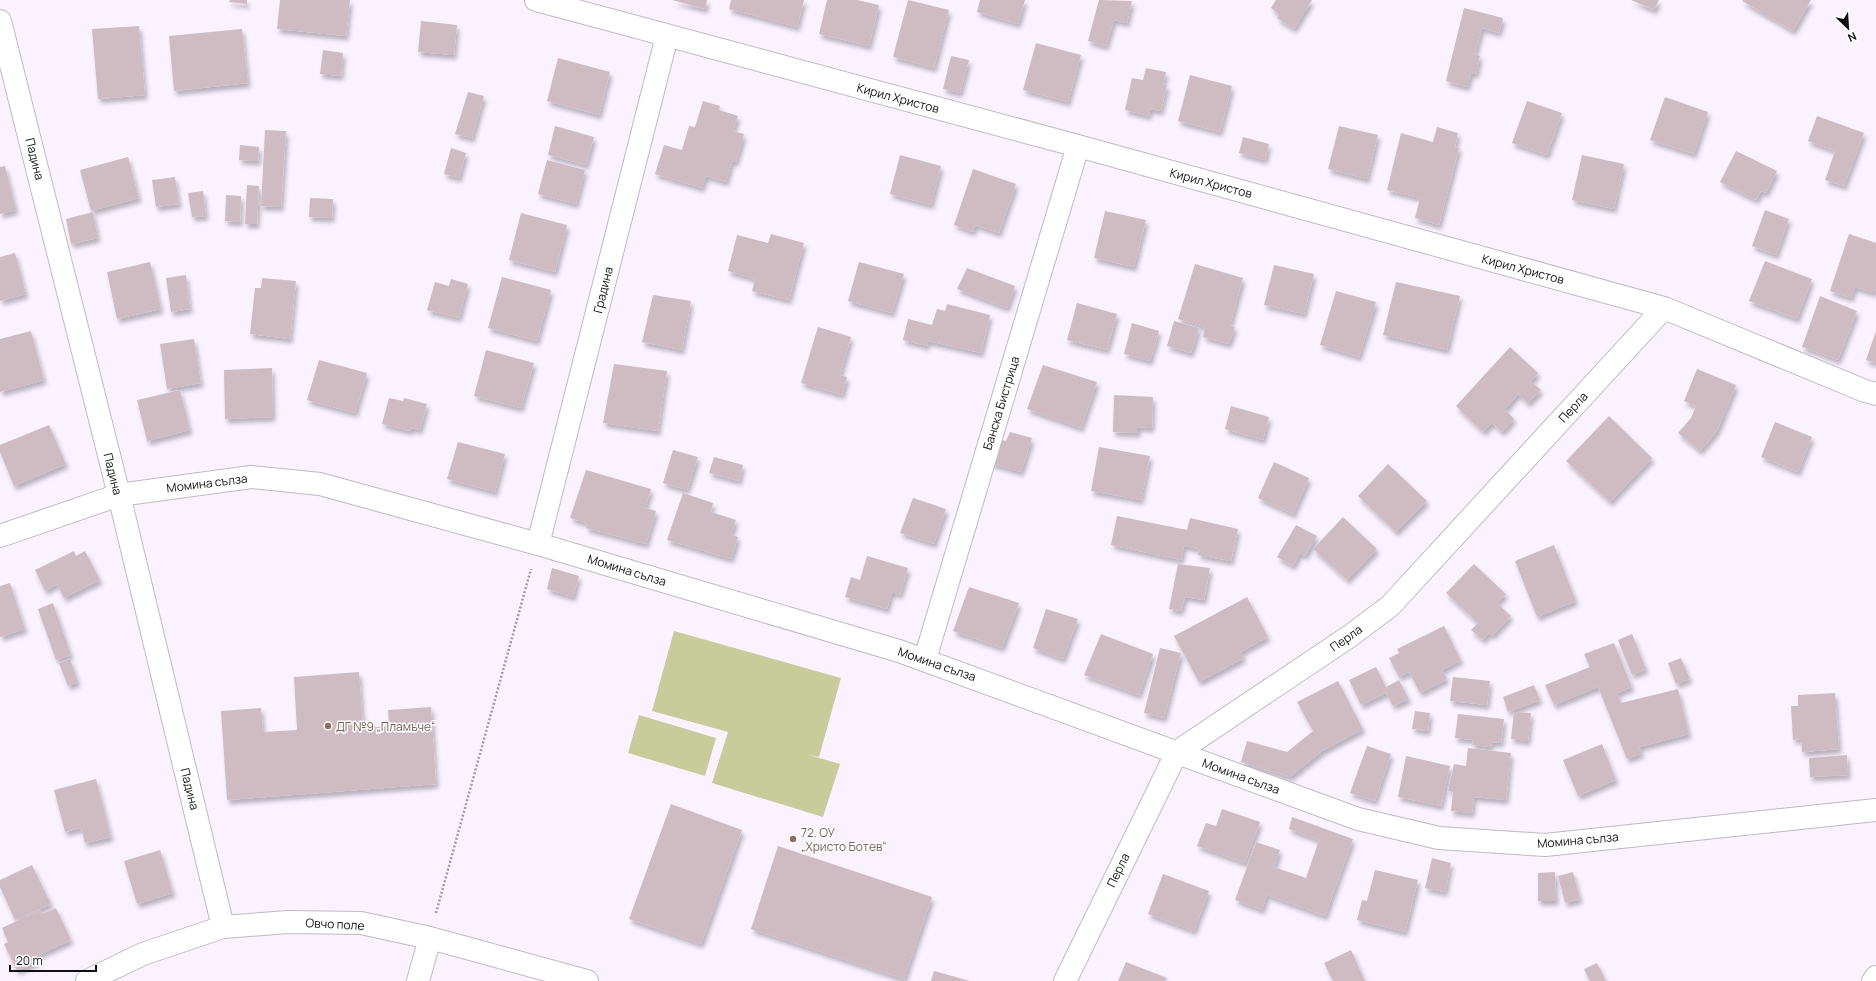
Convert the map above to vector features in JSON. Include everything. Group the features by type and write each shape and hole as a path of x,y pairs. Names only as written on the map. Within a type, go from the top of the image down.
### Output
{"street":[{"name":"Кирил Христов","path":"536,0 1078,146 1664,308 1865,391 1876,394"},
{"name":"Падина","path":"0,21 119,495 223,927"},
{"name":"Градина","path":"538,544 667,36"},
{"name":"Банска Бистрица","path":"925,659 1078,146"},
{"name":"Перла","path":"1064,981 1177,752 1350,636 1390,606 1664,308"},
{"name":"Момина сълза","path":"0,536 119,495 251,477 320,484 538,544 925,659 1358,819 1439,838 1544,845 1876,810"},
{"name":"Овчо поле","path":"87,981 143,954 223,927 288,922 361,924 430,938 578,980"},
{"path":"418,981 430,938"},
{"path":"1873,981 1876,977"}],"path":[{"path":"430,938 538,544"}],"green space":[{"path":"674,631 841,678 819,757 809,755 840,764 823,817 712,783 728,732 652,711"},
{"path":"639,715 716,738 705,776 628,753"}],"building":[{"path":"230,0 247,0 247,4 229,2"},
{"path":"280,0 350,0 346,36 277,29"},
{"path":"672,0 707,0 705,9"},
{"path":"731,0 804,0 797,27 729,9"},
{"path":"827,0 857,0 879,5 869,46 819,34"},
{"path":"908,0 949,10 934,68 893,57"},
{"path":"980,0 1025,0 1018,24 977,12"},
{"path":"1099,0 1132,1 1127,23 1114,20 1106,46 1088,41"},
{"path":"1276,0 1312,0 1294,29 1277,18 1279,14 1271,8"},
{"path":"1631,0 1659,0 1654,10"},
{"path":"1811,0 1793,31 1742,1"},
{"path":"1464,8 1503,18 1499,33 1482,28 1475,54 1480,56 1476,74 1471,73 1467,87 1446,81"},
{"path":"421,21 457,25 454,55 418,52"},
{"path":"139,26 145,95 98,99 92,29"},
{"path":"242,29 248,83 174,91 169,36"},
{"path":"1036,43 1081,55 1068,102 1023,90"},
{"path":"323,50 343,53 341,76 320,74"},
{"path":"951,56 969,60 960,93 943,89"},
{"path":"558,58 610,72 599,115 547,101"},
{"path":"1146,68 1166,72 1163,84 1167,85 1161,111 1150,109 1149,116 1125,110 1132,78 1143,80"},
{"path":"1190,75 1232,86 1220,132 1178,121"},
{"path":"468,92 484,96 472,138 455,134"},
{"path":"1665,97 1708,112 1694,154 1650,140"},
{"path":"703,101 720,106 719,110 738,116 733,131 744,134 736,162 732,161 726,182 706,176 702,188 655,174 664,145 682,150 689,126 695,127"},
{"path":"1527,101 1562,113 1547,155 1512,143"},
{"path":"1817,116 1864,133 1844,186 1825,180 1835,151 1808,141"},
{"path":"555,126 594,137 586,165 548,155"},
{"path":"1339,126 1378,135 1367,179 1328,169"},
{"path":"1437,127 1458,133 1455,147 1459,148 1439,225 1415,218 1420,198 1387,190 1401,133 1433,142"},
{"path":"265,130 286,131 281,207 261,206"},
{"path":"1243,137 1269,144 1265,160 1239,153"},
{"path":"240,145 259,147 258,161 239,160"},
{"path":"451,148 466,153 459,178 444,174"},
{"path":"1736,151 1777,171 1766,193 1761,191 1756,200 1720,182"},
{"path":"900,155 941,166 931,205 890,194"},
{"path":"1582,155 1624,164 1614,209 1572,200"},
{"path":"128,157 139,198 91,211 80,170"},
{"path":"547,160 585,170 576,204 538,194"},
{"path":"5,166 16,210 0,214 0,167"},
{"path":"973,169 1016,184 999,233 975,225 973,232 954,225"},
{"path":"175,177 179,204 156,207 152,180"},
{"path":"247,185 259,186 257,224 245,224"},
{"path":"203,191 206,216 192,217 188,193"},
{"path":"226,195 241,196 240,222 225,221"},
{"path":"310,198 333,199 332,218 309,217"},
{"path":"1765,210 1789,219 1776,255 1752,246"},
{"path":"1105,211 1146,220 1134,267 1094,258"},
{"path":"93,212 98,238 71,244 66,219"},
{"path":"521,213 567,225 555,272 509,260"},
{"path":"771,234 804,243 789,300 752,291 755,279 728,271 737,235 768,243"},
{"path":"1849,234 1876,243 1876,288 1874,293 1855,287 1851,298 1830,291"},
{"path":"15,253 26,294 0,301 0,257"},
{"path":"1765,261 1812,279 1797,319 1749,301"},
{"path":"150,262 161,309 117,319 107,272"},
{"path":"859,262 904,274 892,313 848,301"},
{"path":"1195,264 1243,278 1230,325 1235,327 1229,344 1203,337 1205,327 1178,319"},
{"path":"1274,265 1314,274 1304,314 1264,305"},
{"path":"967,268 1015,286 1007,308 957,289"},
{"path":"186,275 190,309 171,312 166,278"},
{"path":"502,277 551,290 537,341 488,328"},
{"path":"262,278 296,281 290,339 250,334 255,288 261,288"},
{"path":"451,279 468,284 459,318 427,310 435,282 449,286"},
{"path":"1396,282 1460,296 1447,350 1383,335"},
{"path":"1336,291 1376,302 1359,357 1320,345"},
{"path":"653,295 691,301 682,350 642,342"},
{"path":"1820,296 1857,311 1838,360 1802,347"},
{"path":"1077,303 1117,314 1107,350 1067,340"},
{"path":"947,304 990,315 981,353 928,341 927,346 903,340 908,319 932,325 937,309 945,311"},
{"path":"1174,321 1199,328 1191,353 1167,346"},
{"path":"1132,323 1159,331 1150,361 1124,354"},
{"path":"818,327 851,337 840,375 847,377 842,395 801,383"},
{"path":"31,331 44,380 0,392 0,339"},
{"path":"1876,331 1876,363 1866,360"},
{"path":"194,339 201,383 167,389 160,344"},
{"path":"1510,347 1538,373 1531,381 1541,390 1528,403 1518,394 1505,409 1514,419 1502,432 1492,423 1483,432 1456,406"},
{"path":"486,350 534,363 521,408 474,396"},
{"path":"319,360 367,373 355,413 307,400"},
{"path":"614,364 667,371 658,431 603,423"},
{"path":"1043,365 1097,382 1081,428 1027,409"},
{"path":"272,368 273,417 225,419 224,370"},
{"path":"1697,369 1736,385 1717,431 1700,451 1678,433 1691,418 1696,406 1684,401"},
{"path":"180,390 190,430 147,441 137,400"},
{"path":"1114,395 1153,397 1152,428 1138,427 1138,433 1113,432"},
{"path":"389,398 403,401 404,398 427,404 420,430 411,428 410,431 382,424"},
{"path":"1231,406 1269,417 1263,440 1225,429"},
{"path":"1609,416 1652,458 1610,502 1566,461"},
{"path":"1775,422 1812,437 1798,472 1761,457"},
{"path":"49,425 66,464 14,486 0,452 0,445"},
{"path":"1010,432 1032,438 1021,472 990,463 998,439 1006,441"},
{"path":"458,442 505,454 495,492 447,479"},
{"path":"1099,447 1150,456 1141,500 1091,491"},
{"path":"673,450 698,457 687,490 663,483"},
{"path":"714,457 743,465 739,481 709,473"},
{"path":"1274,462 1309,478 1293,514 1258,498"},
{"path":"1388,464 1427,501 1396,532 1358,496"},
{"path":"586,470 651,489 645,508 656,511 646,544 586,528 587,523 570,518"},
{"path":"683,493 713,503 711,512 736,520 731,534 738,537 731,559 667,540"},
{"path":"913,498 946,509 934,544 900,533"},
{"path":"1117,516 1187,530 1190,518 1238,529 1231,561 1198,555 1199,549 1184,546 1181,560 1111,545"},
{"path":"1343,517 1377,549 1347,580 1313,549"},
{"path":"1296,525 1317,536 1305,556 1300,553 1293,566 1277,557"},
{"path":"1554,545 1576,601 1537,617 1515,561"},
{"path":"74,551 76,556 85,551 100,580 64,598 57,584 45,591 35,570"},
{"path":"867,556 908,568 900,595 892,592 887,609 845,597 851,577 860,580"},
{"path":"1178,564 1210,568 1204,600 1185,597 1181,611 1169,609"},
{"path":"1474,564 1506,594 1497,603 1511,616 1492,636 1489,633 1483,640 1471,630 1478,623 1446,593"},
{"path":"552,568 579,576 573,597 547,589"},
{"path":"10,583 25,629 0,637 0,586"},
{"path":"969,587 1019,603 1002,648 953,631"},
{"path":"1247,597 1268,637 1241,652 1244,658 1199,682 1174,636"},
{"path":"53,603 71,655 56,660 38,609"},
{"path":"1046,609 1078,619 1063,659 1033,648"},
{"path":"1444,626 1461,660 1442,670 1447,679 1420,693 1409,672 1399,677 1389,658 1399,653 1397,649"},
{"path":"1101,634 1153,654 1139,695 1084,675"},
{"path":"1632,634 1646,669 1632,675 1618,640"},
{"path":"1614,643 1632,687 1617,693 1621,703 1678,689 1689,734 1639,747 1642,753 1627,759 1598,687 1554,705 1545,685 1590,667 1584,654"},
{"path":"1160,648 1181,653 1164,718 1144,713"},
{"path":"1681,658 1690,679 1676,684 1668,663"},
{"path":"70,659 78,682 68,686 59,663"},
{"path":"1376,667 1386,687 1399,680 1409,699 1393,706 1386,693 1361,705 1349,680"},
{"path":"359,672 363,728 389,726 388,710 431,707 436,784 227,800 221,711 261,708 263,732 297,730 294,677"},
{"path":"1453,677 1490,681 1487,705 1450,701"},
{"path":"1338,681 1363,729 1322,751 1290,777 1241,762 1247,741 1287,752 1313,731 1297,702"},
{"path":"1534,685 1540,700 1508,712 1503,697"},
{"path":"1835,693 1839,749 1802,752 1801,739 1793,740 1791,706 1798,706 1798,695"},
{"path":"1415,711 1430,713 1428,731 1412,729"},
{"path":"1514,712 1531,713 1528,741 1511,739"},
{"path":"1458,714 1504,719 1501,743 1492,742 1491,747 1472,745 1473,740 1455,738"},
{"path":"1602,744 1616,780 1578,796 1563,760"},
{"path":"1367,746 1391,754 1375,801 1350,793"},
{"path":"1468,748 1511,753 1506,800 1474,797 1472,813 1451,811 1453,792 1448,791 1454,764 1466,766"},
{"path":"1847,755 1848,775 1810,777 1809,758"},
{"path":"1406,756 1450,766 1441,806 1398,797"},
{"path":"96,779 111,837 85,843 81,828 65,832 54,790"},
{"path":"671,804 742,830 701,944 629,919"},
{"path":"1222,809 1260,822 1245,863 1197,846 1206,823 1216,826"},
{"path":"1292,817 1353,839 1325,916 1267,895 1262,910 1235,900 1256,842 1280,850 1274,867 1306,878 1319,840 1289,829"},
{"path":"778,846 932,897 904,979 751,929"},
{"path":"160,850 173,893 137,904 124,861"},
{"path":"1432,858 1451,863 1445,892 1425,888"},
{"path":"32,865 51,904 15,920 0,887 0,880"},
{"path":"1375,870 1418,880 1405,932 1357,920 1362,900 1367,901"},
{"path":"1555,872 1556,901 1538,901 1538,873"},
{"path":"1573,872 1580,899 1565,903 1558,876"},
{"path":"1163,874 1209,891 1194,931 1148,914"},
{"path":"56,908 71,940 36,956 38,961 17,971 4,944 8,942 2,928 40,910 42,914"},
{"path":"1351,950 1365,981 1333,981 1324,963"},
{"path":"1126,962 1167,978 1165,981 1118,981"},
{"path":"1597,963 1606,981 1590,981 1584,969"},
{"path":"934,971 970,981 931,981"}],"place":[{"name":"ДГ №9 „Пламъче“","path":"328,726"},
{"name":"72. ОУ „Христо Ботев“","path":"793,839"}]}
